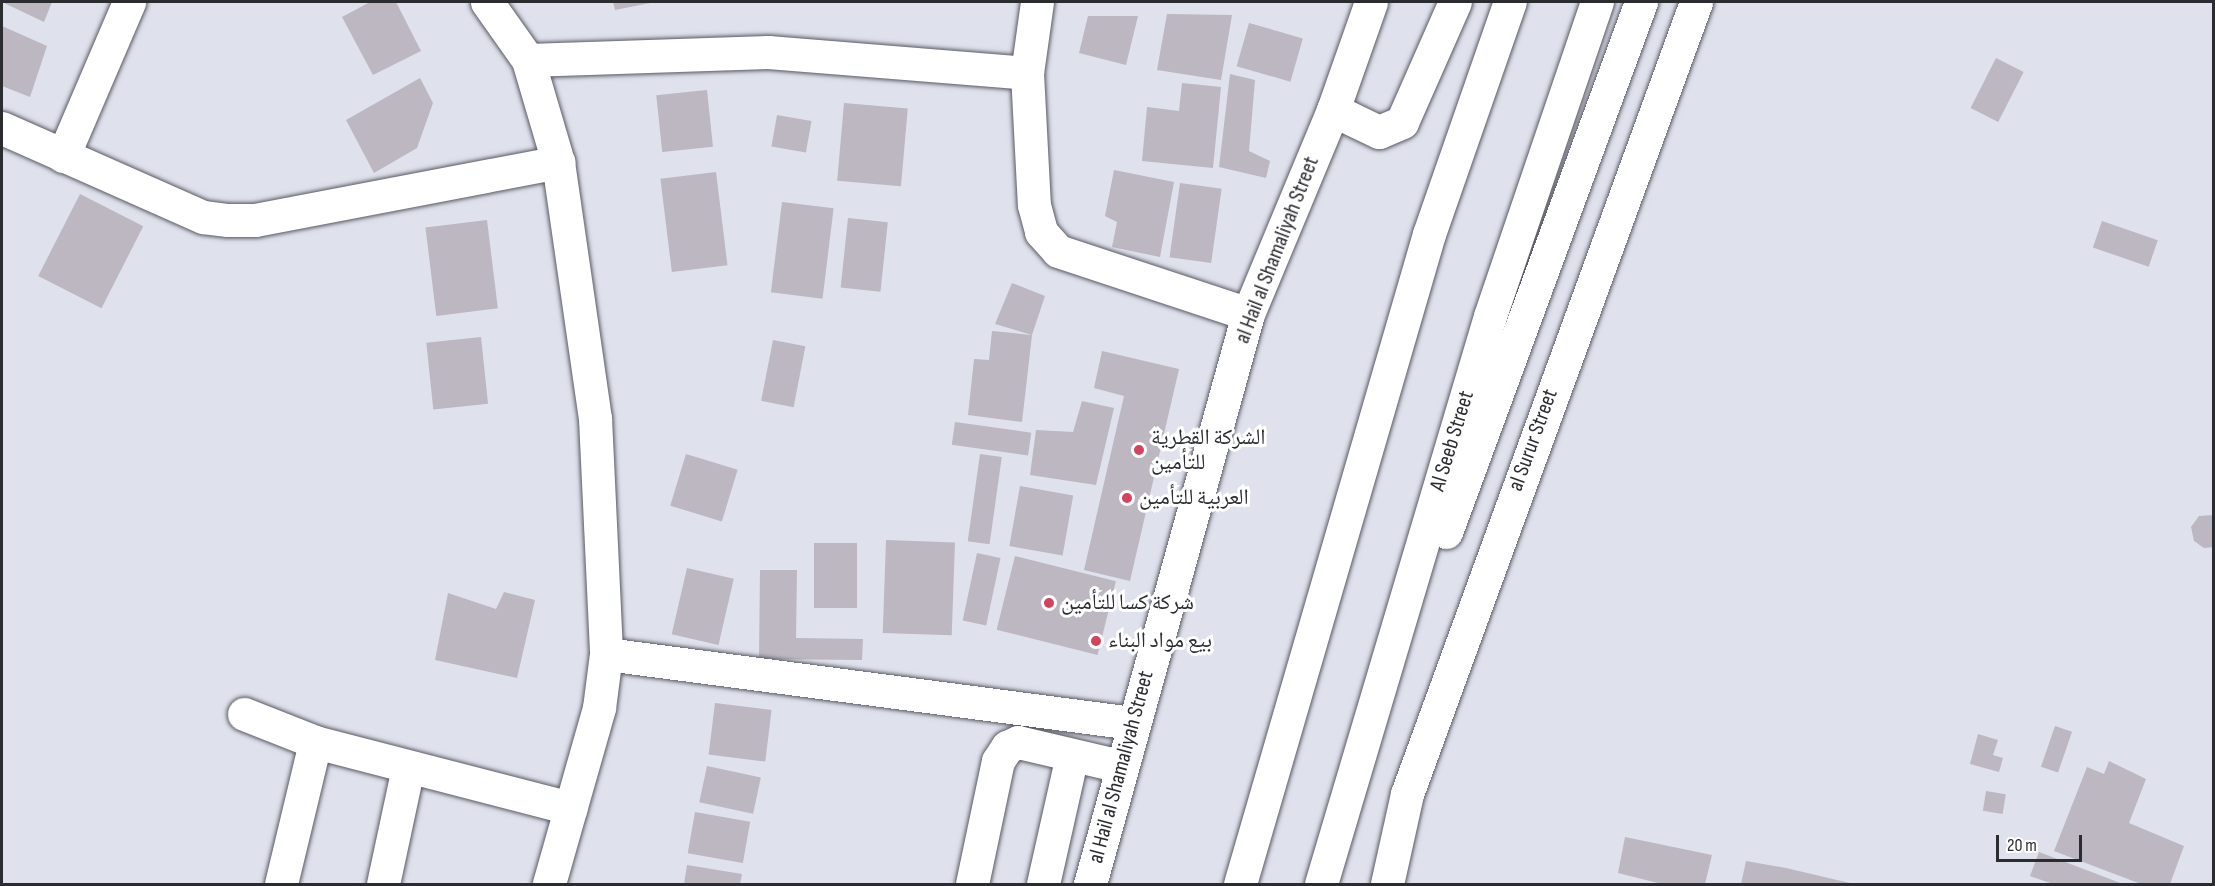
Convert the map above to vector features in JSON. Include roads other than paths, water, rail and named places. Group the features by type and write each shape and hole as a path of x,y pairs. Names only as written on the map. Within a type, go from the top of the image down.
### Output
{"main road":[{"path":"63,156 129,2"},
{"path":"487,2 528,60 558,162 595,418 606,654 599,708 549,885"},
{"path":"1037,2 1027,73 1034,205 1041,232 1058,251 1248,314"},
{"name":"al Hail al Shamaliyah Street","path":"1090,885 1120,766 1248,314 1334,110 1371,2"},
{"path":"1334,110 1379,132 1402,122 1455,2"},
{"path":"1240,885 1429,234 1510,2"},
{"name":"Al Seeb Street","path":"1320,885 1490,316 1597,2"},
{"path":"1385,666 1410,630 1641,2"},
{"name":"al Surur Street","path":"1387,885 1407,795 1569,339 1696,2"},
{"path":"528,60 768,52 1027,73"},
{"path":"2,128 203,217 228,220 255,220 558,162"},
{"path":"606,654 1132,723"},
{"path":"244,714 315,742 571,808"},
{"path":"281,885 315,742"},
{"path":"972,885 998,761 1007,747 1018,742 1120,766"},
{"path":"1043,885 1072,754"},
{"path":"383,885 408,767"}],"place":[{"name":"الشركة القطرية للتأمين","path":"1139,450"},
{"name":"العربية للتأمين","path":"1127,498"},
{"name":"شركة كسا للتأمين","path":"1049,603"},
{"name":"بيع مواد البناء","path":"1096,641"}]}
